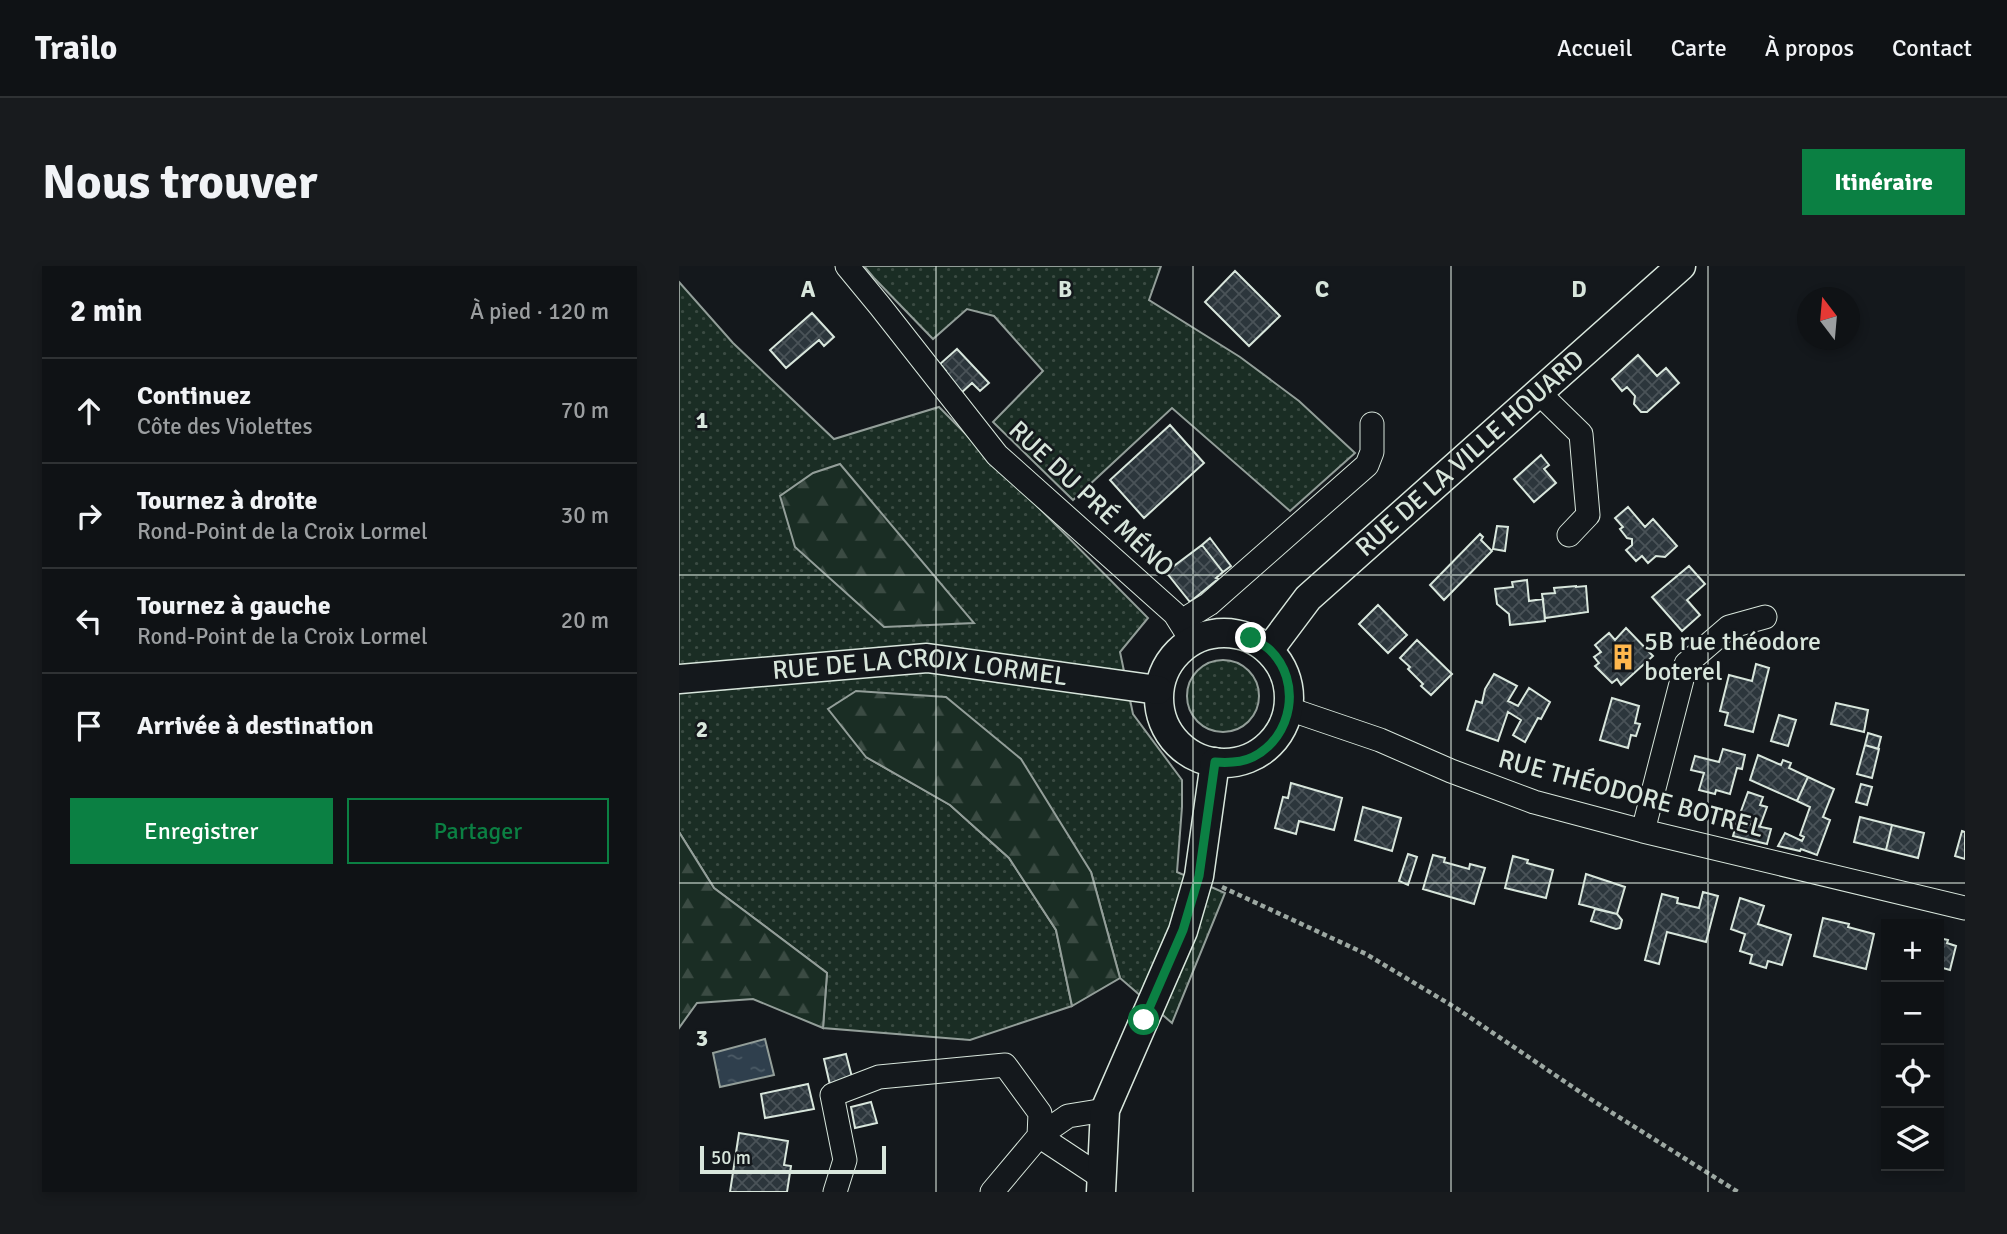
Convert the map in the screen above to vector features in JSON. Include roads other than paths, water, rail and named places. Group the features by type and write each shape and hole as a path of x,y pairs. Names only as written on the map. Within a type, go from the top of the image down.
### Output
{"street":[{"name":"RUE DU PRÉ MÉNO","path":"846,266 997,455 1175,614 1186,631"},
{"name":"RUE DE LA VILLE HOUARD","path":"1269,650 1308,598 1681,266"},
{"path":"1539,393 1581,434 1588,514 1569,536"},
{"path":"1186,631 1209,634 1230,632 1251,638 1269,650 1282,667 1289,687 1289,709 1282,729 1270,746 1252,757 1232,763 1215,762 1191,755 1177,744 1165,729 1159,711 1158,690 1164,670 1186,631 1209,604 1367,465 1372,452 1372,424"},
{"path":"1643,831 1686,664 1729,627 1765,617"},
{"name":"RUE DE LA CROIX LORMEL","path":"679,679 927,658 1158,690"},
{"name":"RUE THÉODORE BOTREL","path":"1289,709 1380,740 1451,771 1534,802 1643,831 1965,908"},
{"path":"1101,1184 1105,1110 1183,930 1199,876 1215,762"},
{"path":"835,1192 845,1160 832,1095 879,1077 1005,1065 1040,1113 1039,1136"},
{"path":"992,1192 1039,1136 1067,1116 1105,1110"},
{"path":"1039,1136 1101,1184"}],"water":[{"path":"765,1039 774,1075 720,1087 713,1053"}],"place":[{"name":"5B rue théodore boterel","path":"1623,657"}]}
